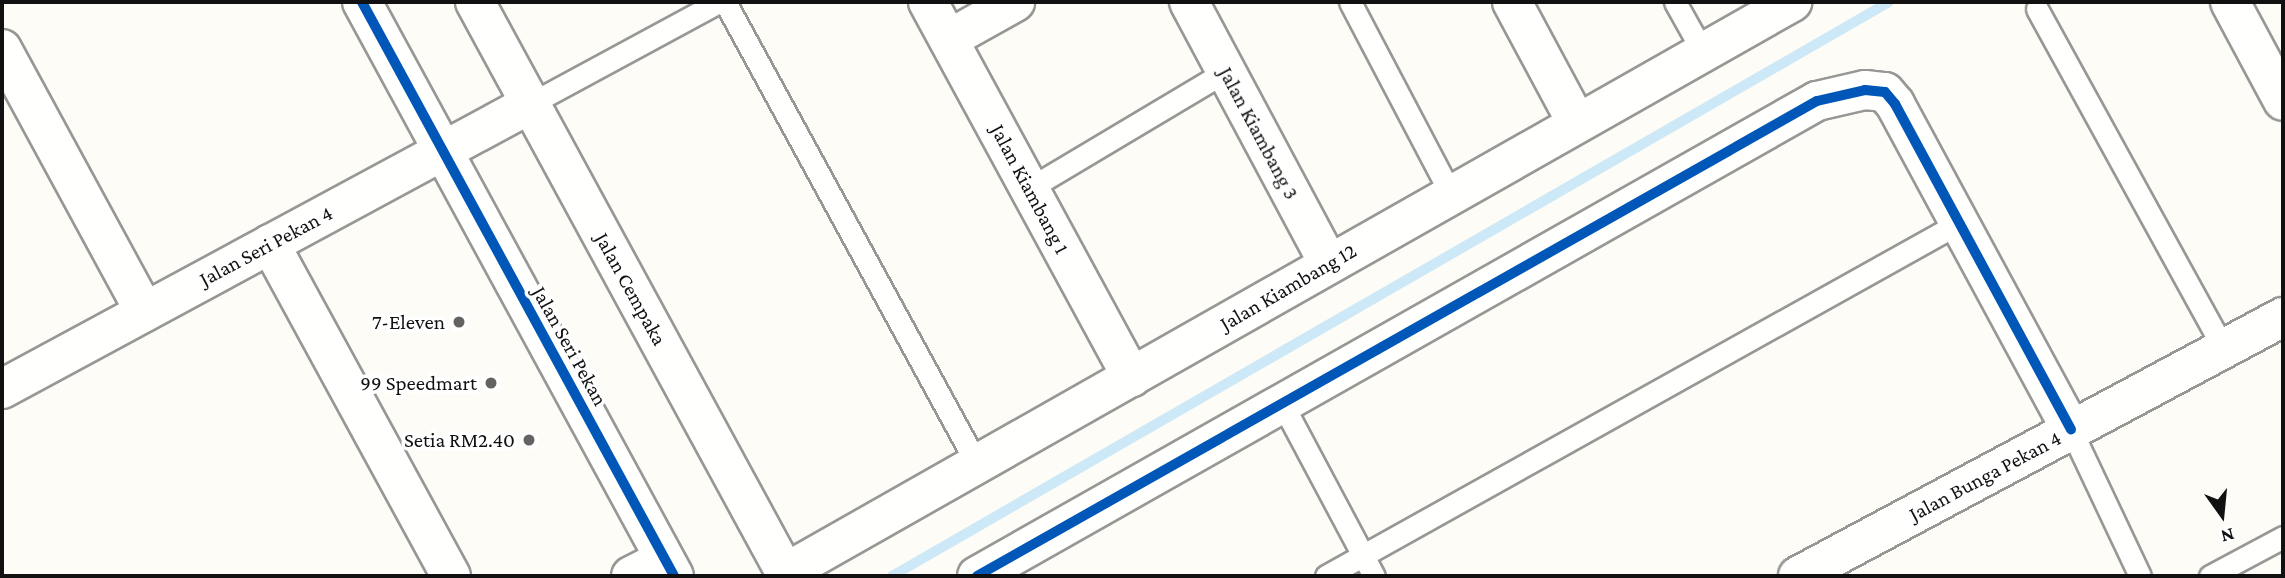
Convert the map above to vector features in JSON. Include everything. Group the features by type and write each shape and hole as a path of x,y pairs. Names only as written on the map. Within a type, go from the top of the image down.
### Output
{"street":[{"name":"Jalan Seri Pekan","path":"362,2 669,567"},
{"name":"Jalan Cempaka","path":"475,2 786,575"},
{"name":"Jalan Kiambang 1","path":"928,2 1132,377"},
{"path":"948,39 1015,2"},
{"name":"Jalan Kiambang 3","path":"1189,2 1329,264"},
{"path":"1512,2 1577,123"},
{"name":"Jalan Kiambang 12","path":"786,575 1792,2"},
{"path":"2230,2 2283,102"},
{"path":"2,49 145,312"},
{"path":"977,576 1284,407 1816,101 1841,93 1885,93 2071,430"},
{"name":"Jalan Seri Pekan 4","path":"2,389 530,103"},
{"path":"270,244 451,576"},
{"name":"Jalan Bunga Pekan 4","path":"1798,576 2283,317"},
{"path":"631,576 669,567"}],"lane":[{"path":"530,103 719,2"},
{"path":"725,2 977,464"},
{"path":"1350,2 1451,194"},
{"path":"1675,2 1703,52"},
{"path":"2037,9 2224,349"},
{"path":"1030,188 1226,71"},
{"path":"1326,576 1959,223"},
{"path":"1284,407 1374,576"},
{"path":"2071,430 2140,576"},
{"path":"2210,576 2283,537"}],"waterway":[{"path":"892,576 1889,2"}],"cycle path":[{"path":"362,2 674,576"},
{"path":"977,576 1817,101 1865,90 1885,92 1895,104 2071,430"}],"place":[{"name":"7-Eleven","path":"459,322"},
{"name":"99 Speedmart","path":"491,383"},
{"name":"Setia RM2.40","path":"529,440"}]}
